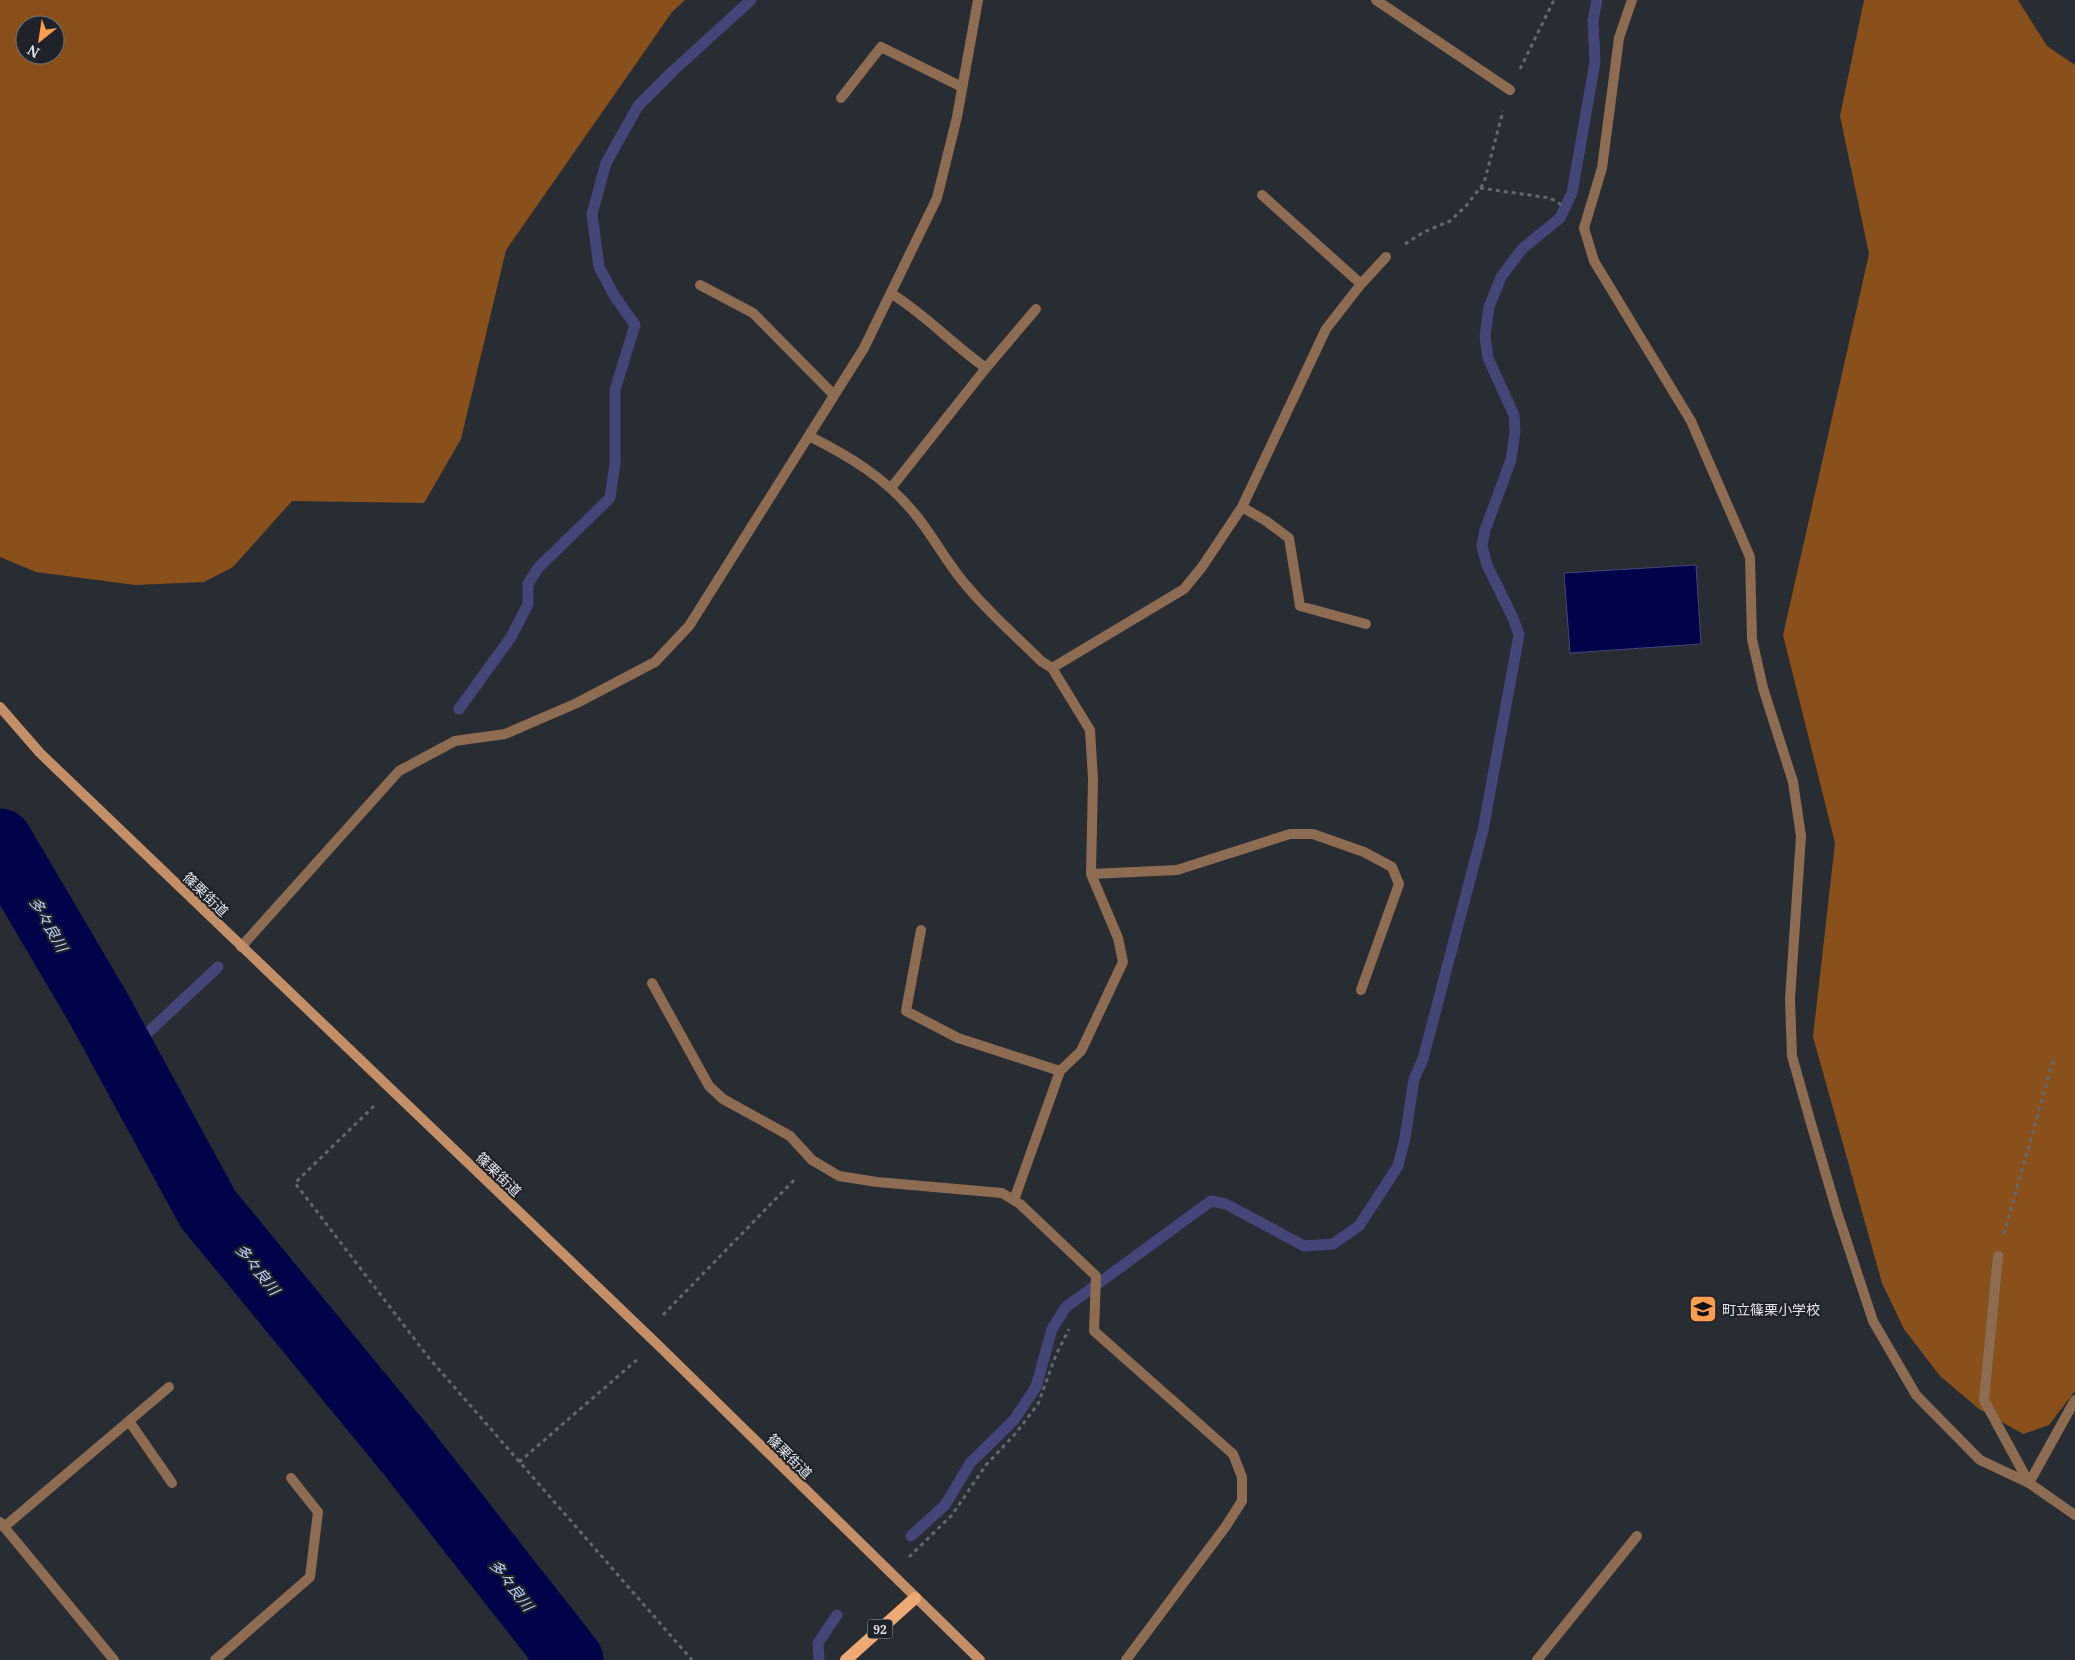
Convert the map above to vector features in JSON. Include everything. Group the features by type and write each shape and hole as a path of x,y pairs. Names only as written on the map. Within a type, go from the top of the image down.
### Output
{"main road":[{"name":"篠栗街道","path":"0,707 40,753 656,1343 980,1660"},
{"name":"92","path":"846,1660 915,1598"}],"street":[{"path":"242,946 399,771 455,741 514,731 577,703 655,662 689,626 864,348 892,294 937,198 957,117 978,0"},
{"path":"1376,0 1510,90"},
{"path":"1632,0 1618,38 1602,168 1584,228 1594,261 1691,421 1750,557 1752,639 1763,688 1793,782 1801,836 1790,999 1792,1056 1837,1212 1873,1321 1916,1395 1980,1460 2029,1484 2075,1515"},
{"path":"841,98 881,47 962,87"},
{"path":"1262,195 1361,284"},
{"path":"1052,668 1184,589 1202,568 1242,508 1326,329 1361,284 1386,257"},
{"path":"700,285 753,313 834,395"},
{"path":"892,294 910,305 965,353 986,368"},
{"path":"891,488 986,368 1036,309"},
{"path":"809,436 839,451 868,469 891,488 915,514 966,586 1040,660 1052,668 1090,730 1093,779 1091,874 1118,938 1123,962 1081,1051 1060,1071 1014,1200"},
{"path":"1242,508 1289,538 1300,606 1366,624"},
{"path":"1091,874 1177,870 1290,834 1312,834 1364,852 1392,867 1399,884 1361,990"},
{"path":"921,930 906,1011 958,1038 1060,1071"},
{"path":"652,983 709,1086 723,1099 790,1136 812,1160 839,1176 877,1182 1002,1193 1020,1204 1096,1276 1094,1331 1232,1454 1242,1477 1242,1501 1126,1660"},
{"path":"1998,1256 1984,1400 2029,1484"},
{"path":"114,1660 2,1524 169,1386"},
{"path":"2029,1484 2075,1400"},
{"path":"128,1421 172,1483"},
{"path":"215,1660 310,1576 318,1512 291,1478"},
{"path":"1537,1660 1637,1536"}],"path":[{"path":"1386,257 1424,232 1450,221 1484,183 1498,126 1510,90 1554,0"},
{"path":"1480,188 1550,198"},
{"path":"1998,1256 2054,1057"},
{"path":"391,1089 294,1183 429,1358 692,1660"},
{"path":"645,1334 812,1160"},
{"path":"891,1574 952,1515 986,1465 1016,1433 1038,1404 1056,1355 1075,1314 1095,1304"},
{"path":"519,1462 656,1343"}],"shaded area":[{"path":"0,0 685,0 672,12 506,250 461,439 424,503 292,501 233,567 204,582 135,585 36,572 0,557"},
{"path":"1864,0 2018,0 2047,46 2075,65 2075,1391 2049,1425 2023,1434 1979,1409 1940,1376 1904,1329 1882,1283 1813,1037 1835,843 1783,635 1869,254 1840,116"},
{"path":"1696,565 1701,644 1570,653 1564,573"}],"waterway":[{"path":"459,709 511,637 528,604 528,584 538,568 610,498 615,463 615,390 635,325 614,295 599,267 592,214 606,163 638,106 673,71 751,0"},
{"path":"911,1536 945,1505 971,1462 1014,1420 1036,1387 1052,1329 1066,1307 1211,1201 1226,1204 1304,1246 1333,1244 1359,1226 1398,1166 1405,1138 1414,1079 1423,1059 1483,830 1519,635 1513,618 1487,565 1482,546 1485,530 1511,460 1515,431 1514,415 1488,358 1485,336 1489,307 1501,277 1522,249 1560,218 1572,193 1595,62 1593,20 1597,0"},
{"name":"多々良川","path":"0,841 100,1011 208,1209 406,1450 571,1660"},
{"path":"124,1055 218,967"},
{"path":"819,1660 818,1643 837,1615"}],"place":[{"name":"町立篠栗小学校","path":"1703,1309"}]}
